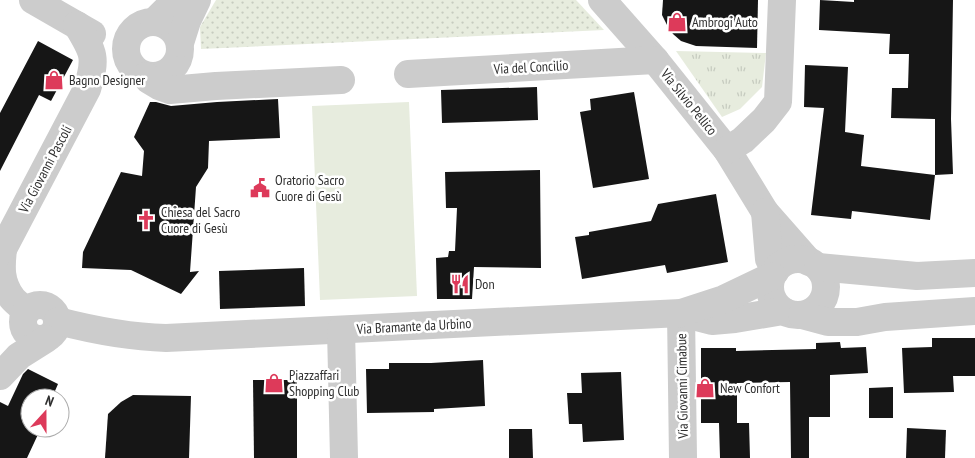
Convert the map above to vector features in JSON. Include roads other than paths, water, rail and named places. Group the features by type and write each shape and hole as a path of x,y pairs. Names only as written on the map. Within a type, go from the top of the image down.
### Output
{"street":[{"path":"33,0 99,38 156,77 165,74 173,68 186,20 198,0"},
{"path":"154,22 176,0"},
{"name":"Via Silvio Pellico","path":"602,0 655,60 727,150 765,212 819,279"},
{"path":"727,150 743,140 764,120 778,102 782,0"},
{"path":"216,86 194,75 178,53 176,34 169,27 154,22 145,23 131,32 134,61 149,80 170,90 341,80"},
{"name":"Via Giovanni Pascoli","path":"33,324 12,298 5,285 1,268 2,250 88,89 92,75 93,58 89,45 77,25"},
{"name":"Via del Concilio","path":"408,74 655,60"},
{"name":"Via Giovanni Pascoli","path":"88,89 103,74 134,61"},
{"name":"Via Silvio Pellico","path":"765,212 769,259 774,274"},
{"path":"819,279 822,303 815,310 793,313 776,305 771,295 770,285 774,274 780,266 788,261 798,259 819,279 859,287 917,276 975,273"},
{"name":"Via Bramante da Urbino","path":"33,324 166,338 681,313 724,299 774,274"},
{"name":"Via Bramante da Urbino","path":"819,279 834,307 854,314 885,318"},
{"name":"Via Bramante da Urbino","path":"681,313 712,321 793,313 828,322 857,322 975,311"},
{"name":"Via Giovanni Cimabue","path":"681,313 683,458"},
{"path":"0,375 33,324"},
{"path":"341,330 344,458"}],"place":[{"name":"Ambrogi Auto","path":"677,22"},
{"name":"Bagno Designer","path":"54,80"},
{"name":"Oratorio Sacro Cuore di Gesù","path":"260,188"},
{"name":"Chiesa del Sacro Cuore di Gesù","path":"146,220"},
{"name":"Don","path":"460,284"},
{"name":"Piazzaffari Shopping Club","path":"274,383"},
{"name":"New Confort","path":"705,388"}]}
